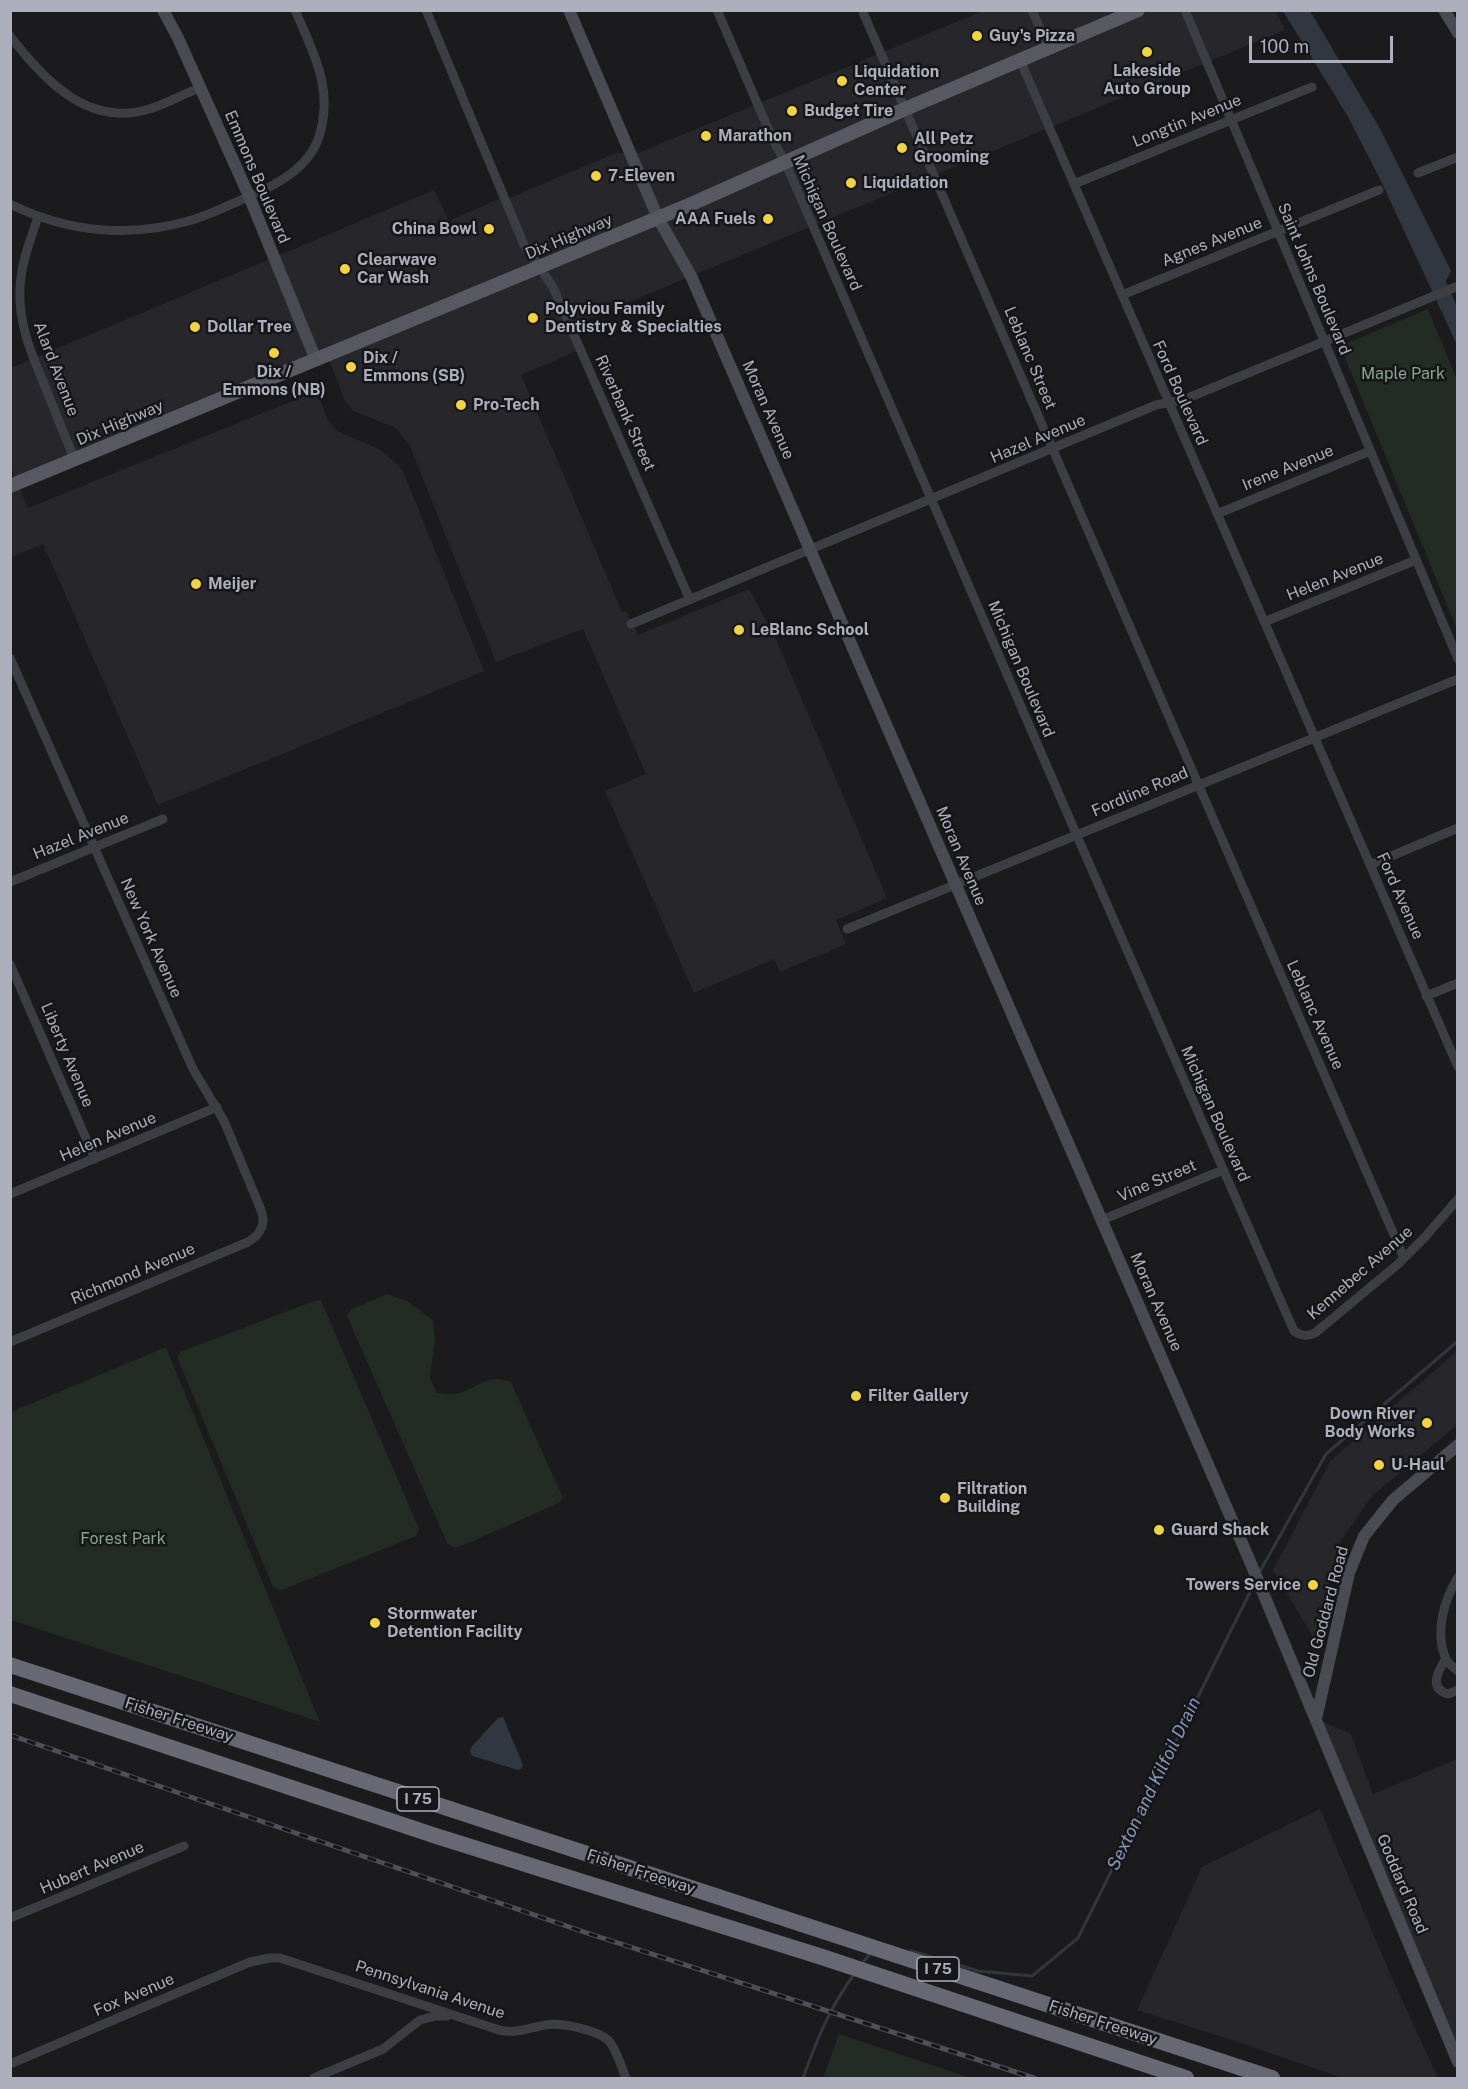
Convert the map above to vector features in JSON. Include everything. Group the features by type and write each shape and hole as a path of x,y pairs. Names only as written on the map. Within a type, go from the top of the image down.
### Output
{"highway":[{"name":"Fisher Freeway","path":"10,1665 1272,2079"},
{"name":"Fisher Freeway","path":"10,1694 436,1836 822,1958 1186,2079"}],"main road":[{"name":"Emmons Boulevard","path":"163,10 178,38 249,196 316,360"},
{"name":"Moran Avenue","path":"569,10 658,218 689,271 1249,1559 1316,1719"},
{"name":"Dix Highway","path":"10,486 658,218 905,109 1138,10"},
{"path":"1444,10 1456,28"},
{"name":"Old Goddard Road","path":"1316,1719 1349,1573 1364,1536 1393,1500 1458,1445"},
{"name":"Goddard Road","path":"1316,1719 1458,2062"}],"street":[{"path":"10,204 38,217 88,230 140,230 193,219 275,185 294,172 309,155 319,137 324,107 323,79 318,62 295,10"},
{"name":"Riverbank Street","path":"426,10 524,245 554,287 690,600"},
{"name":"Michigan Boulevard","path":"717,10 1292,1327 1302,1335"},
{"name":"Leblanc Street","path":"862,10 1198,785"},
{"path":"1032,10 1048,48"},
{"name":"Saint Johns Boulevard","path":"1185,10 1458,659"},
{"path":"10,36 51,82 76,101 92,108 110,112 138,112 200,88"},
{"name":"Ford Boulevard","path":"1020,60 1313,737"},
{"name":"Longtin Avenue","path":"1074,184 1312,87"},
{"path":"1418,173 1458,157"},
{"name":"Agnes Avenue","path":"1122,296 1379,190"},
{"name":"Alard Avenue","path":"38,217 23,261 20,307 22,324 75,460"},
{"name":"Hazel Avenue","path":"631,624 1157,404 1183,400 1456,286"},
{"name":"Irene Avenue","path":"1217,514 1370,451"},
{"name":"Helen Avenue","path":"1264,622 1416,560"},
{"name":"New York Avenue","path":"10,658 193,1069 217,1107 261,1210 262,1228"},
{"name":"Fordline Road","path":"847,929 1458,679"},
{"name":"Ford Avenue","path":"1313,737 1458,1067"},
{"name":"Leblanc Avenue","path":"1198,785 1404,1258"},
{"name":"Hazel Avenue","path":"10,882 163,819"},
{"path":"1370,865 1458,828"},
{"name":"Liberty Avenue","path":"10,964 95,1159"},
{"path":"1426,996 1458,983"},
{"name":"Helen Avenue","path":"10,1194 217,1107"},
{"name":"Vine Street","path":"1102,1220 1223,1170"},
{"name":"Kennebec Avenue","path":"1302,1335 1315,1333 1404,1258 1458,1199"},
{"name":"Richmond Avenue","path":"10,1342 248,1242 256,1237 262,1228"},
{"path":"1458,1577 1448,1595 1442,1620 1441,1635 1445,1660 1436,1679 1436,1686 1441,1692 1448,1694 1458,1690"},
{"path":"1445,1660 1458,1671"},
{"name":"Hubert Avenue","path":"10,1918 184,1846"},
{"name":"Pennsylvania Avenue","path":"270,1958 287,1959 506,2031 523,2031 556,2023 601,2036 612,2046 626,2079"},
{"name":"Fox Avenue","path":"10,2064 250,1962 270,1958"},
{"path":"314,2079 383,2049 420,2020 435,2016 462,2018"}],"shaded area":[{"path":"983,11 1276,11 1285,30 571,326 581,349 521,375 622,612 626,611 638,635 749,589 775,637 887,898 836,920 846,944 780,972 774,959 694,993 605,791 646,774 583,629 496,662 410,446 396,428 353,411 345,401 327,355 18,484 28,508 317,391 328,420 337,431 381,450 402,469 484,671 158,805 43,544 11,557 11,486 17,483 11,468 11,368 434,190 449,221 503,197 505,200 616,153 638,153"},
{"path":"1283,11 1310,11 1378,125 1451,271 1446,281 1457,307 1457,345 1381,181 1347,115"},
{"path":"1457,1351 1457,1425 1372,1496 1340,1542 1318,1628 1313,1637 1273,1570 1331,1460"},
{"path":"503,1717 523,1765 518,1770 472,1756 470,1751 498,1718"},
{"path":"1316,1719 1351,1734 1373,1794 1457,1759 1457,2064"},
{"path":"1320,1809 1391,1976 1438,2078 1343,2078 1137,2010 1202,1867"}],"green space":[{"name":"Maple Park","path":"1428,309 1457,380 1457,629 1340,346"},
{"path":"387,1294 407,1301 433,1320 435,1339 430,1378 437,1393 456,1394 482,1382 495,1379 511,1382 563,1498 559,1503 466,1544 454,1548 447,1543 347,1316 351,1309"},
{"path":"321,1300 419,1529 416,1536 282,1590 273,1587 177,1357 180,1352"},
{"name":"Forest Park","path":"166,1347 320,1722 11,1620 11,1412"},
{"path":"839,2034 971,2078 823,2078"}],"waterway":[{"name":"Sexton and Kilfoil Drain","path":"1259,1573 1326,1454 1458,1341"},
{"name":"Sexton and Kilfoil Drain","path":"911,1951 978,1971 1032,1976 1078,1938 1255,1582"},
{"name":"Sexton and Kilfoil Drain","path":"863,1963 871,1952"},
{"name":"Sexton and Kilfoil Drain","path":"803,2078 825,2024 838,1998 855,1973"}],"railway":[{"path":"10,1735 584,1932 1034,2078"}],"place":[{"name":"Guy's Pizza","path":"977,36"},
{"name":"Lakeside Auto Group","path":"1147,52"},
{"name":"Liquidation Center","path":"842,81"},
{"name":"Budget Tire","path":"792,111"},
{"name":"Marathon","path":"706,136"},
{"name":"All Petz Grooming","path":"902,148"},
{"name":"7-Eleven","path":"596,176"},
{"name":"Liquidation","path":"851,183"},
{"name":"AAA Fuels","path":"768,219"},
{"name":"China Bowl","path":"489,229"},
{"name":"Clearwave Car Wash","path":"345,269"},
{"name":"Polyviou Family Dentistry & Specialties","path":"533,318"},
{"name":"Dollar Tree","path":"195,327"},
{"name":"Dix / Emmons (NB)","path":"274,353"},
{"name":"Dix / Emmons (SB)","path":"351,367"},
{"name":"Pro-Tech","path":"461,405"},
{"name":"Meijer","path":"196,584"},
{"name":"LeBlanc School","path":"739,630"},
{"name":"Filter Gallery","path":"856,1396"},
{"name":"Down River Body Works","path":"1427,1423"},
{"name":"U-Haul","path":"1379,1465"},
{"name":"Filtration Building","path":"945,1498"},
{"name":"Guard Shack","path":"1159,1530"},
{"name":"Towers Service","path":"1313,1585"},
{"name":"Stormwater Detention Facility","path":"375,1623"}]}
